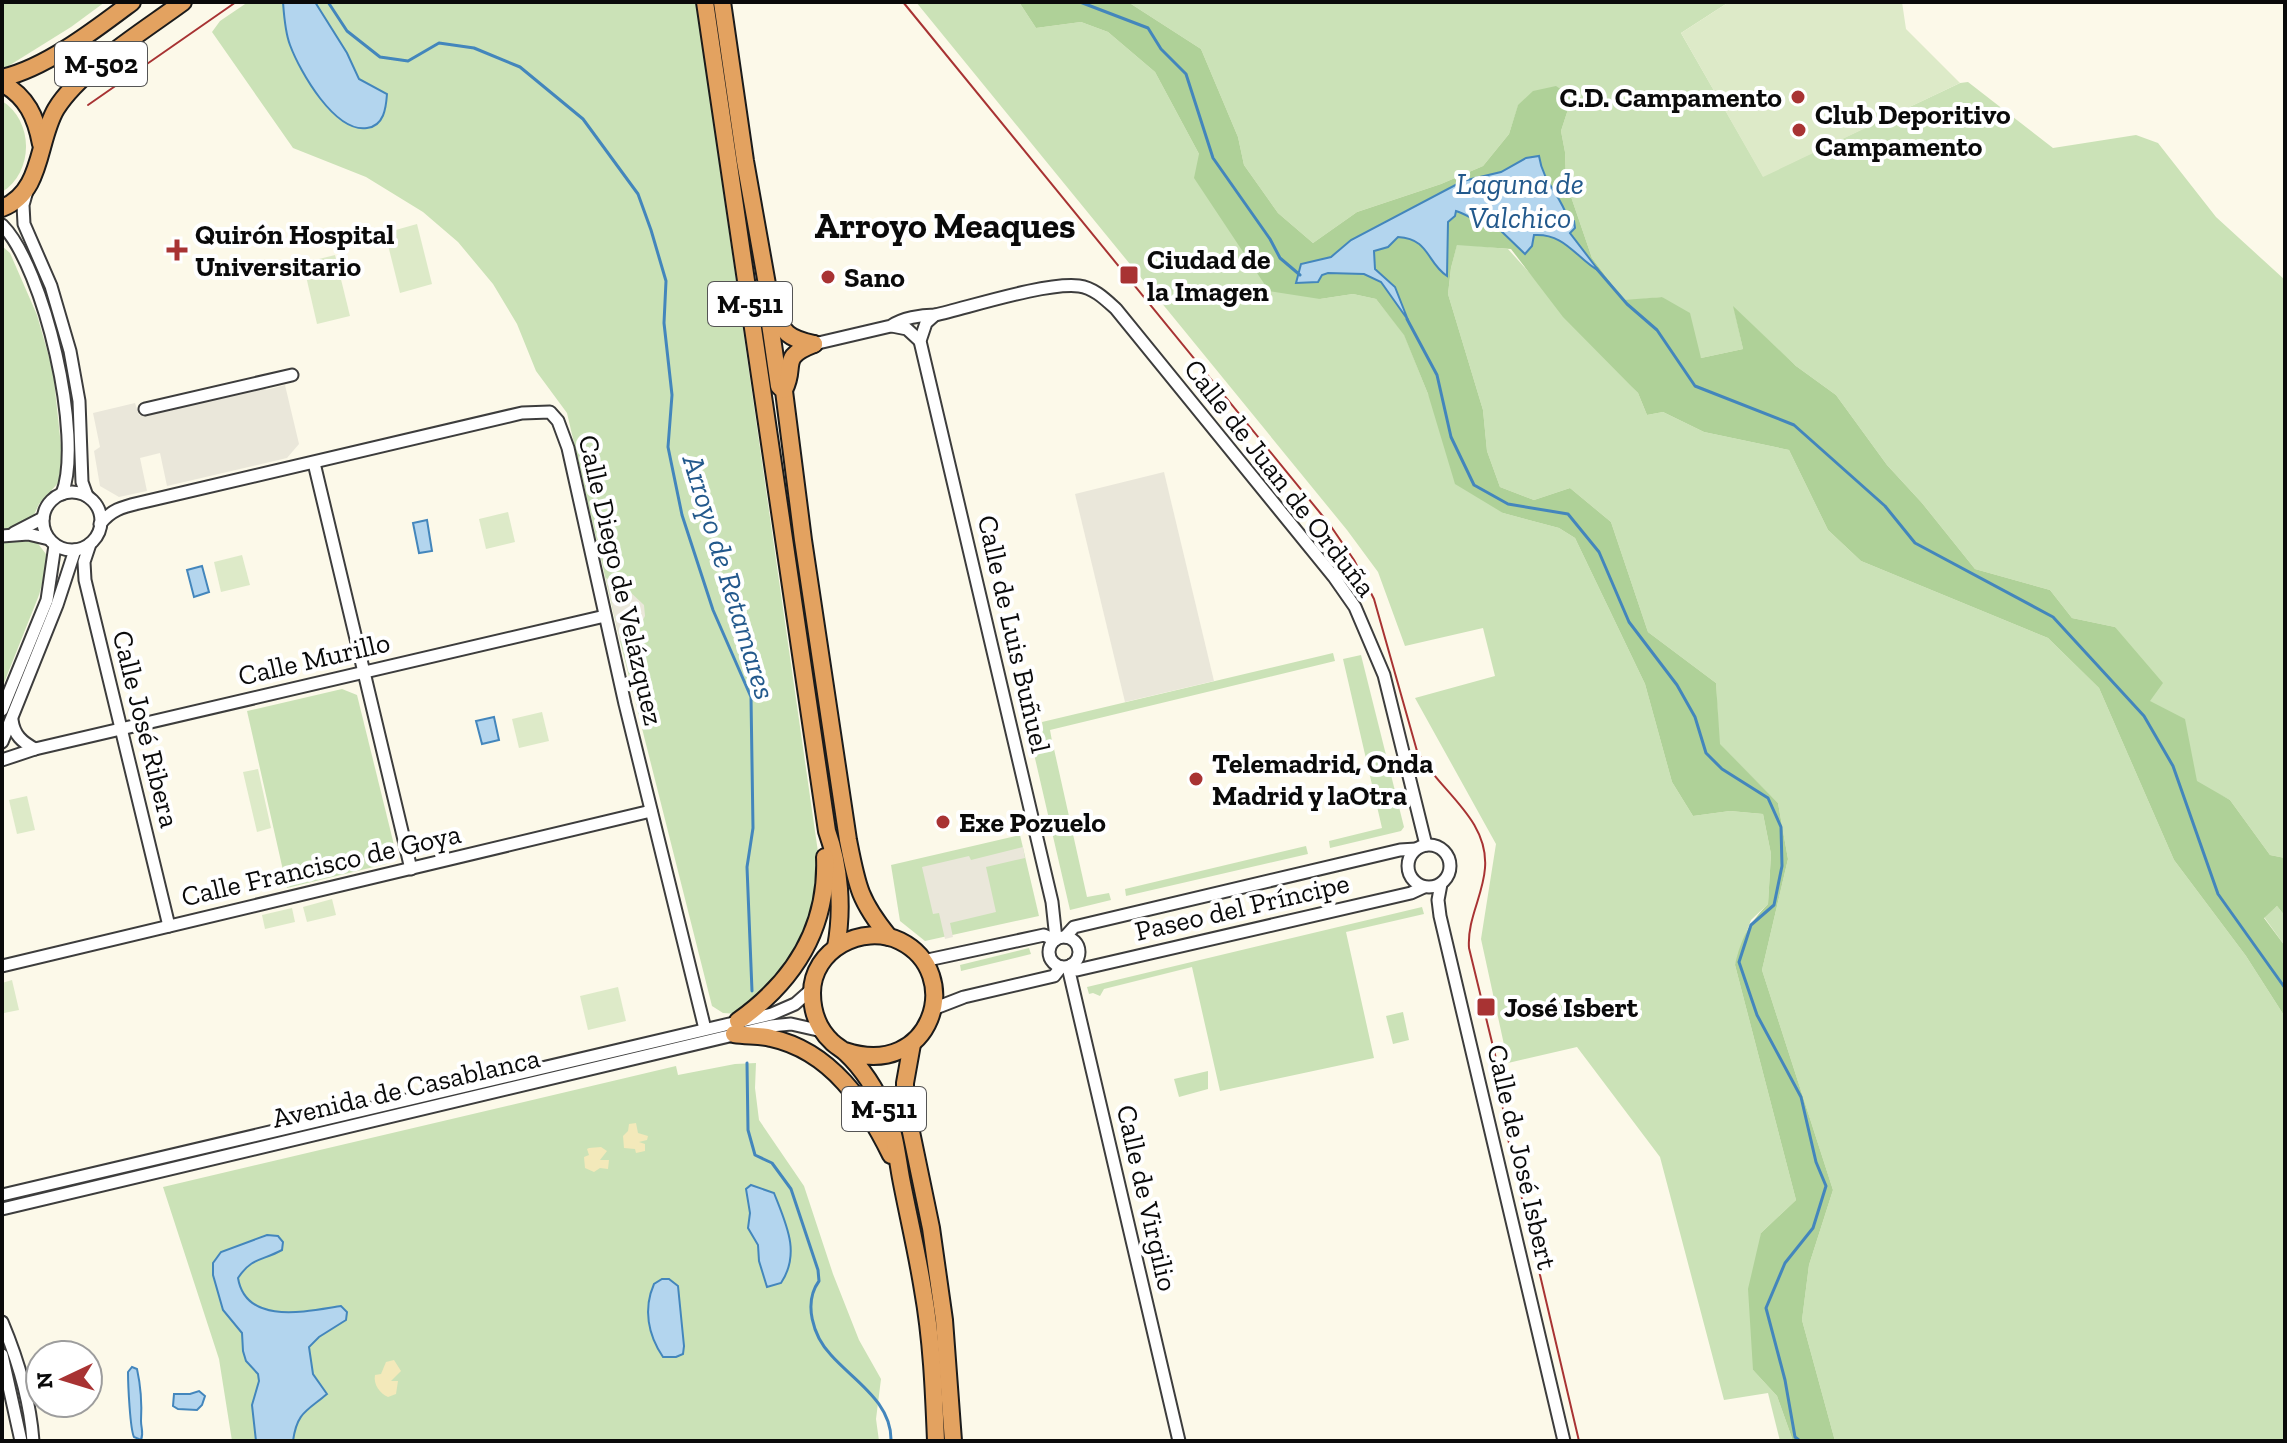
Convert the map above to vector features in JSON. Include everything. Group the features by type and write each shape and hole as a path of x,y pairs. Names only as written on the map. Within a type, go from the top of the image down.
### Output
{"highway":[{"name":"M-502","path":"42,146 37,121 26,102 2,81 69,46 132,2"},
{"name":"M-502","path":"29,186 39,164 49,121 72,90 92,71 183,2"},
{"name":"M-511","path":"705,2 840,905 836,947 824,958 812,989"},
{"name":"M-511","path":"722,2 768,290 767,303 779,386 784,391 803,540 857,887 868,911 889,937 902,942 923,961"},
{"path":"2,208 29,186"},
{"path":"768,290 775,301 783,332 794,340 814,344"},
{"path":"784,391 790,361 797,351 814,344"},
{"path":"736,1028 781,984 810,939 820,912 826,881 827,831"},
{"path":"836,947 862,936 889,937"},
{"path":"923,961 932,984 933,1009"},
{"path":"812,989 813,1011 822,1031"},
{"name":"M-511","path":"822,1031 832,1043 845,1051 862,1057 880,1058 912,1044 921,1034 933,1009"},
{"path":"736,1028 801,1049 839,1075 875,1123 900,1176"},
{"name":"M-511","path":"912,1044 905,1103 931,1228 944,1320 953,1441"},
{"name":"M-511","path":"845,1051 870,1083 887,1114 898,1150 900,1176 924,1292 936,1441"}],"street":[{"path":"6,536 28,534 75,550 90,544 100,524 97,507 87,496 82,482 79,401 70,351 51,286 24,224 23,205 29,186"},
{"path":"2,225 20,251 39,293 56,354 69,458 62,494"},
{"name":"Calle de Juan de Orduña","path":"935,315 1062,287 1089,288 1116,309 1355,607 1384,675 1421,847"},
{"path":"891,326 907,329 920,341 926,323 935,315"},
{"path":"814,344 935,315"},
{"name":"Calle de Luis Buñuel","path":"920,341 1059,939"},
{"path":"145,409 292,375"},
{"name":"Calle Diego de Velázquez","path":"100,524 117,508 522,413 550,412 558,421 568,448 605,616 705,1029"},
{"path":"314,463 411,869"},
{"path":"6,536 43,518 49,503 62,494 87,496"},
{"path":"2,742 7,713 47,600 52,542 43,518"},
{"name":"Calle José Ribera","path":"90,544 84,562 85,580 169,926"},
{"path":"35,749 25,744 14,732 7,713 57,605 75,550"},
{"name":"Calle Murillo","path":"2,760 35,749 605,616"},
{"name":"Calle Francisco de Goya","path":"2,966 651,811"},
{"path":"1437,846 1446,853 1450,864 1449,875 1441,884 1424,887 1415,883 1410,875 1410,856 1421,847 1437,846"},
{"name":"Paseo del Príncipe","path":"923,961 1044,935 1059,939 1074,927 1421,847"},
{"name":"Calle de José Isbert","path":"1441,884 1438,900 1440,916 1564,1441"},
{"name":"Paseo del Príncipe","path":"933,1009 964,997 1054,976 1067,966 1077,970 1411,893 1424,887"},
{"path":"1059,939 1077,945 1077,960 1067,966 1055,964 1049,952 1059,939"},
{"name":"Calle de Virgilio","path":"1067,966 1179,1441"},
{"name":"Avenida de Casablanca","path":"2,1209 736,1028 786,1009 812,989"},
{"name":"Avenida de Casablanca","path":"2,1195 705,1029 791,1024 822,1031"},
{"path":"2,1322 29,1403 33,1441"},
{"path":"2,1355 21,1441"}],"green space":[{"path":"2,2 105,2 2,70"},
{"path":"248,2 696,2 820,866 815,910 792,963 739,1014 723,1013 712,1006 620,641 567,413 536,371 517,324 493,284 458,242 423,212 366,177 293,148 212,32 220,21"},
{"path":"916,2 1019,2 1036,28 1081,22 1108,32 1155,72 1199,154 1320,299 1353,294 1376,299 1404,334 1428,394 1503,513 1559,528 1575,538 1645,684 1672,782 1693,816 1730,811 1763,814 1771,854 1768,904 1751,920 1735,965 1796,1200 1761,1233 1753,1370 1777,1396 1793,1441 1780,1441 1768,1393 1724,1400 1660,1157 1577,1047 1508,1063 1481,939 1496,844 1415,698 1495,676 1483,628 1405,646 1378,572 1347,530"},
{"path":"1019,2 1128,2 1201,49 1238,137 1244,165 1278,213 1313,243 1357,212 1441,184 1483,166 1509,134 1518,105 1533,91 1556,86 1572,97 1561,131 1566,182 1592,258 1624,300 1662,297 1690,313 1701,358 1743,349 1733,306 1796,366 1836,395 1887,465 1975,569 2050,590 2072,618 2115,627 2163,683 2150,701 2185,719 2197,781 2230,800 2270,855 2285,858 2285,916 2277,906 2264,918 2285,946 2285,1017 2246,956 2174,860 2099,688 2048,638 1861,561 1828,530 1789,450 1704,432 1663,412 1647,415 1638,393 1563,317 1511,249 1457,245 1448,294 1483,410 1487,451 1500,487 1534,500 1570,488 1611,522 1648,632 1716,683 1720,744 1778,803 1788,859 1762,970 1833,1190 1809,1265 1802,1320 1835,1441 1793,1441 1777,1396 1753,1370 1748,1289 1761,1233 1796,1200 1735,965 1747,932 1768,904 1771,854 1763,814 1730,811 1693,816 1672,782 1645,684 1575,538 1559,528 1503,513 1455,484 1428,394 1404,335 1376,299 1353,294 1320,299 1269,291 1194,178 1199,154 1155,72 1108,32 1081,22 1036,28"},
{"path":"1128,2 1729,2 1681,33 1763,176 1960,83 1968,82 2053,148 2136,135 2158,143 2216,217 2285,280 2285,858 2270,855 2230,800 2195,782 2149,701 2115,627 2072,618 2050,590 1975,569 1887,465 1836,395 1796,366 1734,308 1743,349 1701,358 1662,297 1625,301 1592,258 1566,182 1561,131 1572,97 1518,106 1509,134 1483,166 1441,184 1357,212 1313,243 1278,213 1244,165 1238,137 1201,49"},
{"name":"Club Deporitivo Campamento","path":"1729,2 1902,2 1906,29 1960,83 1763,177 1681,33"},
{"path":"2,101 20,121 26,146 20,172 2,192"},
{"path":"417,224 432,284 400,293 385,233"},
{"path":"1457,244 1508,249 1638,393 1647,415 1663,412 1704,432 1789,450 1828,530 1861,561 2048,638 2099,688 2174,860 2246,956 2285,1017 2285,1441 1835,1441 1802,1320 1809,1265 1833,1190 1762,970 1788,859 1778,803 1719,744 1716,683 1648,632 1611,522 1570,488 1534,500 1500,487 1487,451 1483,410 1448,294"},
{"path":"2,246 10,253 37,315 53,371 62,455 59,482 39,504 33,517 11,528 12,540 36,541 49,558 39,595 2,688"},
{"path":"335,255 350,316 317,324 303,263"},
{"path":"508,512 515,542 486,549 479,519"},
{"path":"242,555 250,585 221,592 214,562"},
{"path":"1333,653 1335,661 1050,730 1052,741 1031,746 1028,734 1043,730 1042,722"},
{"path":"1361,655 1404,827 1401,831 1330,848 1329,841 1382,828 1343,659"},
{"path":"342,689 357,695 394,845 386,864 287,888 247,711"},
{"path":"542,712 549,741 519,748 512,719"},
{"path":"1054,749 1087,897 1109,893 1111,900 1070,910 1034,754"},
{"path":"258,769 271,828 257,832 243,772"},
{"path":"27,796 35,830 17,834 9,800"},
{"path":"1020,835 1039,916 925,941 900,921 891,865"},
{"path":"1306,846 1308,854 1126,896 1125,889"},
{"path":"332,899 336,915 307,922 303,907"},
{"path":"2277,906 2285,916 2285,946 2264,917"},
{"path":"1422,907 1424,914 1346,932 1374,1058 1220,1091 1192,967 1104,989 1100,996 1089,994 1087,987"},
{"path":"292,908 295,922 265,929 262,915"},
{"path":"1029,948 1031,954 961,971 960,965"},
{"path":"12,980 19,1010 4,1013 2,983"},
{"path":"618,987 626,1021 588,1030 580,996"},
{"path":"1403,1012 1409,1040 1393,1044 1386,1016"},
{"path":"756,1063 759,1120 804,1186 859,1340 881,1379 876,1419 879,1441 232,1441 219,1359 163,1187 676,1066 678,1075"},
{"path":"1208,1071 1208,1089 1179,1097 1174,1079"}],"sand":[{"path":"636,1123 638,1133 648,1136 647,1140 639,1142 645,1144 645,1151 636,1153 635,1149 624,1148 623,1136 629,1124"},
{"path":"601,1147 607,1151 600,1160 609,1160 608,1169 600,1168 594,1172 585,1168 584,1157 589,1155 589,1148"},
{"path":"394,1360 401,1371 391,1381 398,1381 396,1394 388,1397 378,1388 375,1375 381,1374 386,1362"}],"shaded area":[{"path":"285,385 299,444 287,458 167,486 160,453 140,458 147,491 119,497 100,486 94,451 100,447 93,413 135,403 139,415 265,386 266,390"},
{"path":"1164,472 1214,681 1125,702 1075,494"},
{"path":"606,578 627,589 644,605 645,616 634,638 620,641"},
{"path":"1023,847 1025,858 986,867 996,912 950,923 953,937 945,939 939,913 933,914 922,867 969,856 971,860"}],"water":[{"path":"283,2 315,2 347,53 359,79 387,94 381,120 373,127 355,127 343,121 320,98 290,45"},
{"name":"Laguna de Valchico","path":"1539,156 1544,174 1568,219 1574,221 1575,228 1570,233 1599,271 1554,238 1534,235 1532,246 1525,254 1498,228 1456,211 1448,222 1447,276 1422,247 1408,239 1398,237 1388,247 1374,251 1375,269 1395,287 1408,320 1381,282 1364,274 1328,273 1322,275 1318,282 1296,283 1301,264 1331,257 1351,240 1463,181 1501,172 1526,158"},
{"path":"427,520 432,551 419,553 413,523"},
{"path":"202,566 209,592 194,597 187,570"},
{"path":"494,717 499,740 482,744 476,721"},
{"path":"751,1185 774,1193 790,1238 787,1272 781,1283 767,1287 758,1245 748,1228 750,1213 746,1189"},
{"path":"267,1235 278,1236 283,1242 282,1250 253,1263 238,1278 243,1293 253,1303 280,1312 341,1306 347,1312 346,1320 309,1347 313,1374 327,1394 300,1418 293,1441 256,1441 252,1405 258,1374 246,1361 242,1333 223,1310 213,1275 213,1263 221,1252"},
{"path":"669,1279 678,1286 684,1346 683,1354 676,1357 663,1357 649,1322 651,1293 654,1284"},
{"path":"132,1367 137,1369 140,1389 141,1440 134,1437 131,1425 128,1372"},
{"path":"199,1391 205,1396 197,1410 173,1406 174,1394"}],"waterway":[{"name":"Arroyo de Retamares","path":"328,2 347,31 380,57 408,61 439,43 474,48 520,67 583,119 638,194 666,281 664,323 672,395 668,447 682,515 713,610 751,697 753,828 747,867 752,991"},
{"path":"1080,2 1148,28 1161,49 1186,74 1213,158 1280,258 1300,275"},
{"path":"1596,268 1627,304 1657,330 1695,386 1794,425 1885,506 1915,543 2053,617 2144,716 2173,766 2218,894 2285,988"},
{"path":"1407,319 1437,375 1451,437 1474,485 1508,504 1568,514 1599,552 1629,622 1677,685 1695,717 1706,753 1722,769 1768,798 1781,827 1782,866 1774,905 1751,925 1739,962 1757,1015 1801,1097 1816,1162 1826,1186 1813,1228 1785,1263 1766,1308 1785,1380 1795,1437 1800,1441"},
{"name":"Arroyo de Retamares","path":"747,1063 748,1130 755,1155 772,1163 791,1189 818,1270 819,1281 811,1309 815,1329 831,1355 879,1404 890,1427 891,1441"}],"tram line":[{"path":"88,105 236,2"},
{"path":"903,2 1330,525 1354,560 1374,599 1417,751 1471,819 1484,850 1484,878 1470,927 1469,948 1498,1067 1505,1126 1579,1441"}],"place":[{"name":"C.D. Campamento","path":"1798,97"},
{"name":"Club Deporitivo Campamento","path":"1799,130"},
{"name":"Quirón Hospital Universitario","path":"177,250"},
{"name":"Ciudad de la Imagen","path":"1129,275"},
{"name":"Sano","path":"828,277"},
{"name":"Telemadrid, Onda Madrid y laOtra","path":"1196,779"},
{"name":"Exe Pozuelo","path":"943,822"},
{"name":"José Isbert","path":"1486,1007"}],"district":[{"name":"Arroyo Meaques","path":"945,225"}]}
